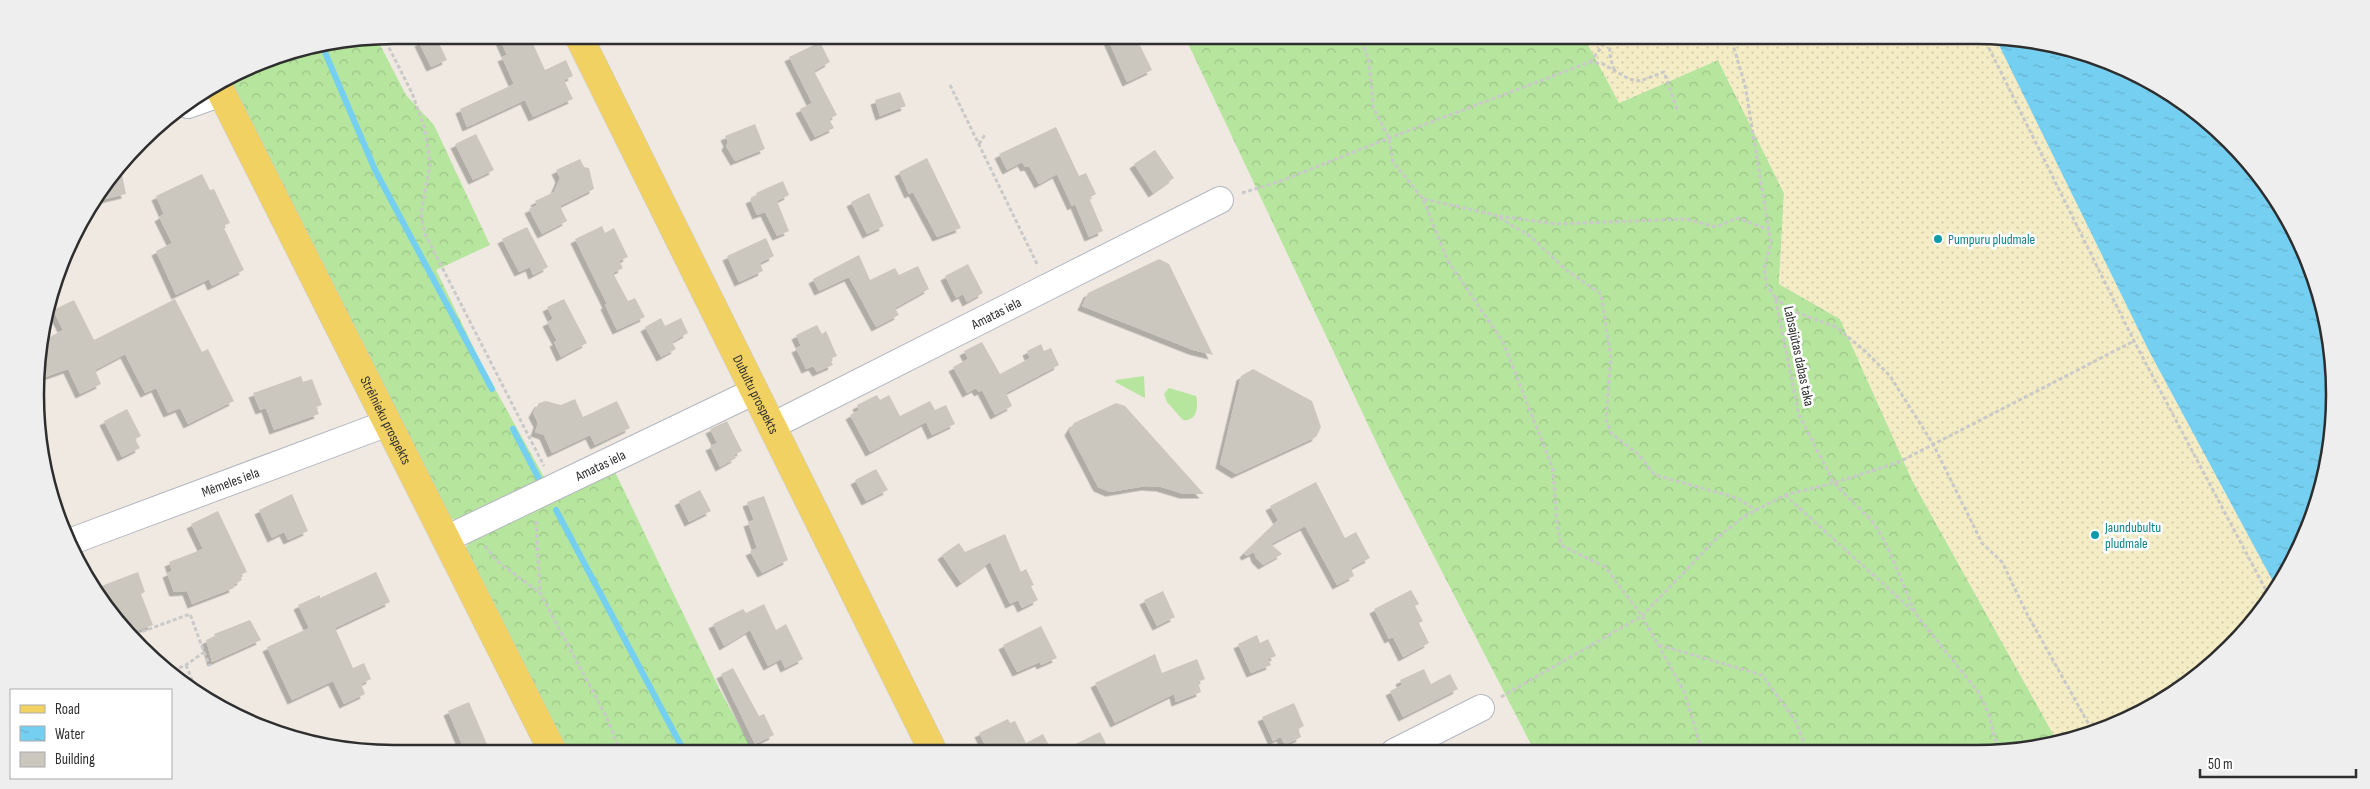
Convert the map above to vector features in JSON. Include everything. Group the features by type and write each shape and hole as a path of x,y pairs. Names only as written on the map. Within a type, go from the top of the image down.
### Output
{"main road":[{"name":"Dubultu prospekts","path":"582,44 930,745"},
{"name":"Strēlnieku prospekts","path":"220,90 549,745"}],"street":[{"name":"Amatas iela","path":"772,426 1220,200"},
{"name":"Amatas iela","path":"446,539 755,391"},
{"name":"Mēmeles iela","path":"75,540 388,423"},
{"path":"1408,745 1481,708"}],"path":[{"path":"387,44 412,94 425,129 430,164 421,214 425,234 545,491 540,592"},
{"path":"1363,44 1369,60 1373,107 1389,138 1393,162 1423,199 1448,261 1504,342 1553,469 1557,524 1561,545 1605,568 1642,616 1684,691 1700,745"},
{"path":"1590,62 1605,44"},
{"path":"1610,44 1610,59 1616,71"},
{"name":"Labsajūtas dabas taka","path":"1733,44 1745,85 1771,243 1764,269 1767,286 1775,297 1799,415 1834,483 1872,521 1886,544 1915,613 1979,692 1996,744"},
{"path":"1987,45 2134,341 2266,590"},
{"path":"1220,200 1282,181 1389,138 1590,62 1603,64 1629,80 1640,81 1664,72 1678,112"},
{"path":"950,85 1048,287"},
{"path":"979,145 986,133"},
{"path":"1423,199 1496,215 1556,224 1686,219 1716,228 1738,218 1769,230"},
{"path":"1496,215 1530,236 1566,270 1601,294 1611,358 1606,419 1611,433 1639,455 1655,475 1736,498 1756,510"},
{"path":"1775,297 1790,310 1836,328 1865,350 1890,376 1933,444 1982,543 2002,562 2026,612 2090,726"},
{"path":"1481,708 1642,616 1715,540 1743,517 1784,495 1834,483 1898,462 2134,341"},
{"path":"1784,495 1915,613"},
{"path":"476,525 485,548 497,561 540,592 607,718 618,745"},
{"path":"137,633 190,614 210,666"},
{"path":"1658,644 1762,675 1795,720 1805,745"},
{"path":"176,669 186,665 204,652"},
{"path":"186,665 193,681"}],"green space":[{"path":"1188,44 1588,44 1619,103 1718,60 1784,193 1779,284 1840,319 1913,482 2054,736 2021,742 1976,745 1531,745 1389,469"},
{"path":"380,45 406,95 434,125 490,245 436,270 484,369 544,477 543,484 462,521 448,518 231,84 260,70 326,50"},
{"path":"1144,376 1145,398 1115,382 1116,380"},
{"path":"1169,388 1196,396 1197,409 1191,419 1183,420 1167,402 1164,394"},
{"path":"615,472 720,690 750,745 563,745 465,549 470,541"}],"sand":[{"path":"1588,44 1999,45 2149,351 2272,580 2254,608 2224,643 2189,673 2170,686 2110,719 2054,736 1913,482 1840,319 1779,284 1784,193 1718,60 1619,103"}],"water":[{"path":"1999,45 2044,50 2088,62 2131,80 2170,103 2207,131 2239,163 2267,200 2290,239 2308,282 2320,326 2325,372 2325,417 2320,463 2308,507 2290,550 2272,580 2149,351"}],"building":[{"path":"420,44 439,44 447,60 431,67"},
{"path":"502,44 533,44 545,70 566,60 573,76 564,80 573,99 533,117 525,100 467,127 460,109 514,84 502,57 507,55"},
{"path":"816,44 821,44 830,62 814,71 837,115 829,119 834,128 815,137 800,109 812,103 789,57"},
{"path":"1110,44 1139,44 1152,70 1127,82"},
{"path":"900,92 906,106 880,116 875,100"},
{"path":"755,124 765,149 735,161 726,146 728,142 725,136"},
{"path":"1056,127 1079,176 1086,173 1096,194 1089,198 1103,231 1089,237 1075,204 1072,206 1057,174 1039,184 1029,166 1025,167 1022,162 1007,170 999,154"},
{"path":"476,134 494,170 473,180 455,144"},
{"path":"1155,150 1174,178 1153,193 1134,164"},
{"path":"927,158 961,228 937,237 913,192 909,194 899,172"},
{"path":"580,159 584,167 589,168 594,189 560,206 567,221 542,234 529,209 537,205 535,201 554,192 560,178 556,170"},
{"path":"202,174 210,190 214,189 230,223 223,226 244,270 212,286 209,279 176,295 156,251 172,243 159,217 164,214 156,196"},
{"path":"121,175 126,194 103,199 116,181"},
{"path":"783,181 789,195 777,201 789,231 777,236 765,212 757,215 750,199 757,196 756,193"},
{"path":"869,193 884,226 867,234 851,202"},
{"path":"602,226 605,233 614,228 628,257 619,261 623,268 613,273 628,301 635,298 645,317 617,330 605,305 607,304 575,239"},
{"path":"527,227 548,267 533,275 530,267 519,272 502,239"},
{"path":"766,238 774,256 760,263 763,271 739,282 727,256"},
{"path":"859,255 870,280 895,268 899,275 918,266 929,289 895,308 899,315 876,327 849,277 819,291 813,279"},
{"path":"1159,259 1169,264 1213,355 1193,350 1082,306 1088,293"},
{"path":"968,264 983,293 967,302 963,294 956,298 945,276"},
{"path":"175,299 202,352 208,349 234,401 188,424 180,408 168,413 156,388 145,393 125,354 95,370 101,384 80,394 68,369 45,377 48,338 63,330 54,312 55,309 74,300 94,340"},
{"path":"564,299 587,343 561,357 554,342 557,341 547,322 553,319 547,307"},
{"path":"661,318 665,326 681,318 688,333 672,342 676,349 661,357 645,327"},
{"path":"817,325 822,334 826,331 837,356 830,359 833,365 817,372 813,366 806,369 796,348 801,346 796,335"},
{"path":"982,342 1000,374 1030,358 1027,351 1041,344 1044,351 1051,348 1059,365 1006,393 1012,406 995,415 982,390 979,392 976,388 967,393 953,367 968,359 964,351"},
{"path":"1253,369 1312,401 1321,427 1316,437 1236,474 1220,464 1241,376"},
{"path":"301,376 303,382 312,379 322,405 316,407 319,414 274,430 266,408 260,410 253,393"},
{"path":"877,395 880,400 889,395 900,416 930,401 935,410 946,405 955,424 932,435 926,422 870,452 850,415 859,410 857,405"},
{"path":"575,399 583,417 617,401 630,428 595,445 590,435 552,453 544,435 535,432 538,423 533,413 539,403 546,401 561,405"},
{"path":"1116,403 1125,406 1204,494 1184,494 1161,487 1146,486 1110,492 1098,487 1069,431 1074,423"},
{"path":"127,409 141,436 135,439 140,448 122,457 104,421"},
{"path":"727,421 742,451 734,455 736,458 720,467 710,446 717,443 710,429"},
{"path":"876,469 888,490 866,501 855,480"},
{"path":"1316,482 1345,538 1356,532 1370,558 1351,568 1354,576 1337,585 1305,526 1271,544 1282,554 1263,565 1256,558 1254,552 1246,556 1244,553 1278,520 1270,506"},
{"path":"700,490 711,511 689,522 679,501"},
{"path":"292,494 308,531 288,540 284,532 272,538 259,510"},
{"path":"764,496 788,560 762,573 750,551 757,548 748,522 754,520 747,502"},
{"path":"218,511 247,572 240,575 242,580 233,585 234,588 192,604 187,591 174,592 167,573 172,571 169,562 203,549 191,524"},
{"path":"1005,534 1021,572 1026,569 1034,585 1031,586 1038,600 1022,608 1018,600 1010,604 990,562 961,583 942,555 959,543 965,552"},
{"path":"138,572 145,592 141,594 153,625 136,631 116,608 101,586"},
{"path":"376,572 390,602 335,628 353,668 364,663 371,679 361,684 365,694 344,704 333,681 292,700 267,647 309,628 298,605 320,595 320,598"},
{"path":"1411,590 1419,604 1415,606 1423,621 1419,623 1429,643 1403,657 1393,637 1389,639 1374,609"},
{"path":"1163,591 1175,617 1157,626 1144,600"},
{"path":"764,604 776,630 786,624 803,659 785,668 781,659 768,666 750,630 724,646 713,624 743,609 746,613"},
{"path":"250,620 261,640 212,662 206,640 215,636 214,634"},
{"path":"1041,626 1057,658 1041,665 1040,662 1017,672 1003,645"},
{"path":"1257,635 1260,643 1268,639 1276,656 1268,659 1271,665 1251,673 1238,644"},
{"path":"1155,654 1162,673 1197,659 1205,679 1198,682 1201,692 1176,702 1174,694 1115,723 1095,683"},
{"path":"733,668 759,716 764,714 774,735 755,744 721,674"},
{"path":"1424,669 1431,684 1450,674 1458,689 1403,717 1390,691 1402,685 1400,680"},
{"path":"469,702 487,745 462,745 448,711"},
{"path":"1294,703 1304,726 1298,729 1301,737 1285,745 1281,737 1273,741 1262,717"},
{"path":"1008,719 1010,723 1015,721 1026,743 1043,734 1049,745 985,745 979,733"},
{"path":"1100,732 1107,745 1073,745"}],"waterway":[{"path":"324,50 375,170 492,389"},
{"path":"513,429 539,479"},
{"path":"556,510 681,745"}],"place":[{"name":"Pumpuru pludmale","path":"1938,239"},
{"name":"Jaundubultu pludmale","path":"2095,535"}]}
